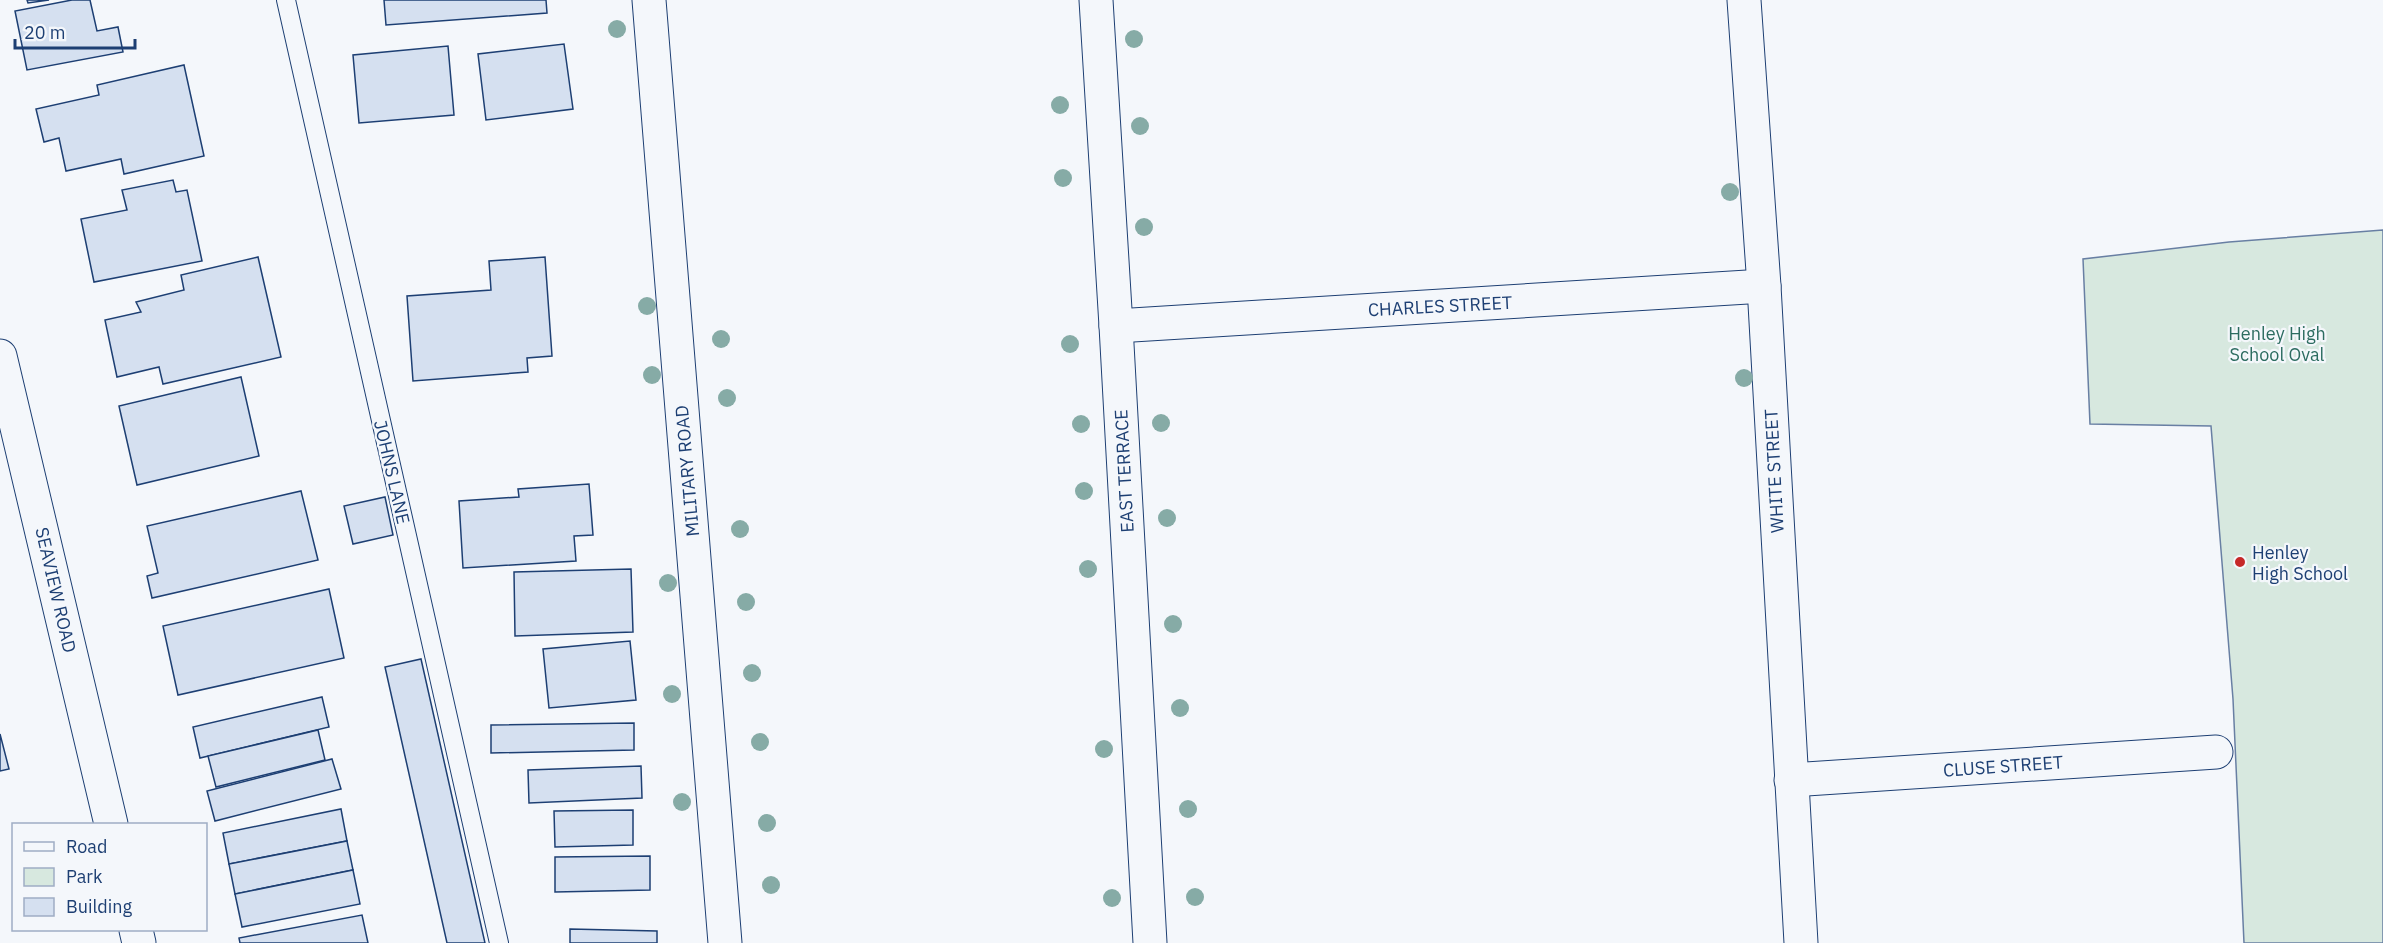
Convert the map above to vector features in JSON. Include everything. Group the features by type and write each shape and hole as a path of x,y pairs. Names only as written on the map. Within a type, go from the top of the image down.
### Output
{"street":[{"name":"MILITARY ROAD","path":"649,0 725,943"},
{"name":"EAST TERRACE","path":"1096,0 1150,943"},
{"name":"WHITE STREET","path":"1744,0 1764,286 1801,943"},
{"name":"CHARLES STREET","path":"1116,326 1764,286"},
{"name":"SEAVIEW ROAD","path":"0,356 111,823"},
{"name":"CLUSE STREET","path":"1791,780 2216,752"}],"lane":[{"name":"JOHNS LANE","path":"286,0 499,943"}],"green space":[{"name":"Henley High School Oval","path":"2383,230 2383,943 2244,943 2233,699 2211,426 2090,424 2083,259 2229,242"}],"building":[{"path":"27,0 49,0 28,3"},
{"path":"72,0 90,0 97,31 118,27 123,52 27,70 15,11"},
{"path":"384,0 546,0 547,13 386,25"},
{"path":"564,44 573,109 486,120 478,54"},
{"path":"448,46 454,115 359,123 353,55"},
{"path":"184,65 204,156 124,174 121,159 66,171 59,138 44,142 36,109 99,95 97,85"},
{"path":"173,180 176,192 187,190 202,261 94,282 81,219 127,210 122,190"},
{"path":"258,257 281,357 163,384 159,367 117,377 105,320 141,312 136,302 184,290 181,275"},
{"path":"545,257 552,356 527,358 528,372 413,381 407,296 491,290 489,261"},
{"path":"241,377 259,456 137,485 119,406"},
{"path":"589,484 593,535 574,536 576,561 463,568 459,501 519,497 518,489"},
{"path":"301,491 318,560 152,598 147,576 158,573 147,526"},
{"path":"385,497 393,535 353,544 344,506"},
{"path":"631,569 633,632 515,636 514,572"},
{"path":"329,589 344,658 178,695 163,626"},
{"path":"630,641 636,700 549,708 543,649"},
{"path":"421,659 485,943 447,943 385,667"},
{"path":"322,697 329,727 200,758 193,727"},
{"path":"634,723 634,750 491,753 491,725"},
{"path":"318,730 325,760 216,787 208,756"},
{"path":"0,734 9,769 0,771"},
{"path":"332,759 341,789 215,821 207,791"},
{"path":"641,766 642,798 529,803 528,770"},
{"path":"341,809 347,841 229,864 223,833"},
{"path":"633,810 633,845 555,847 554,811"},
{"path":"347,841 353,870 235,894 229,864"},
{"path":"650,856 650,890 555,892 555,857"},
{"path":"353,870 360,904 242,927 235,894"},
{"path":"362,915 368,943 240,943 239,938"},
{"path":"570,929 657,931 657,943 570,943"}],"place":[{"name":"Henley High School","path":"2240,562"}]}
